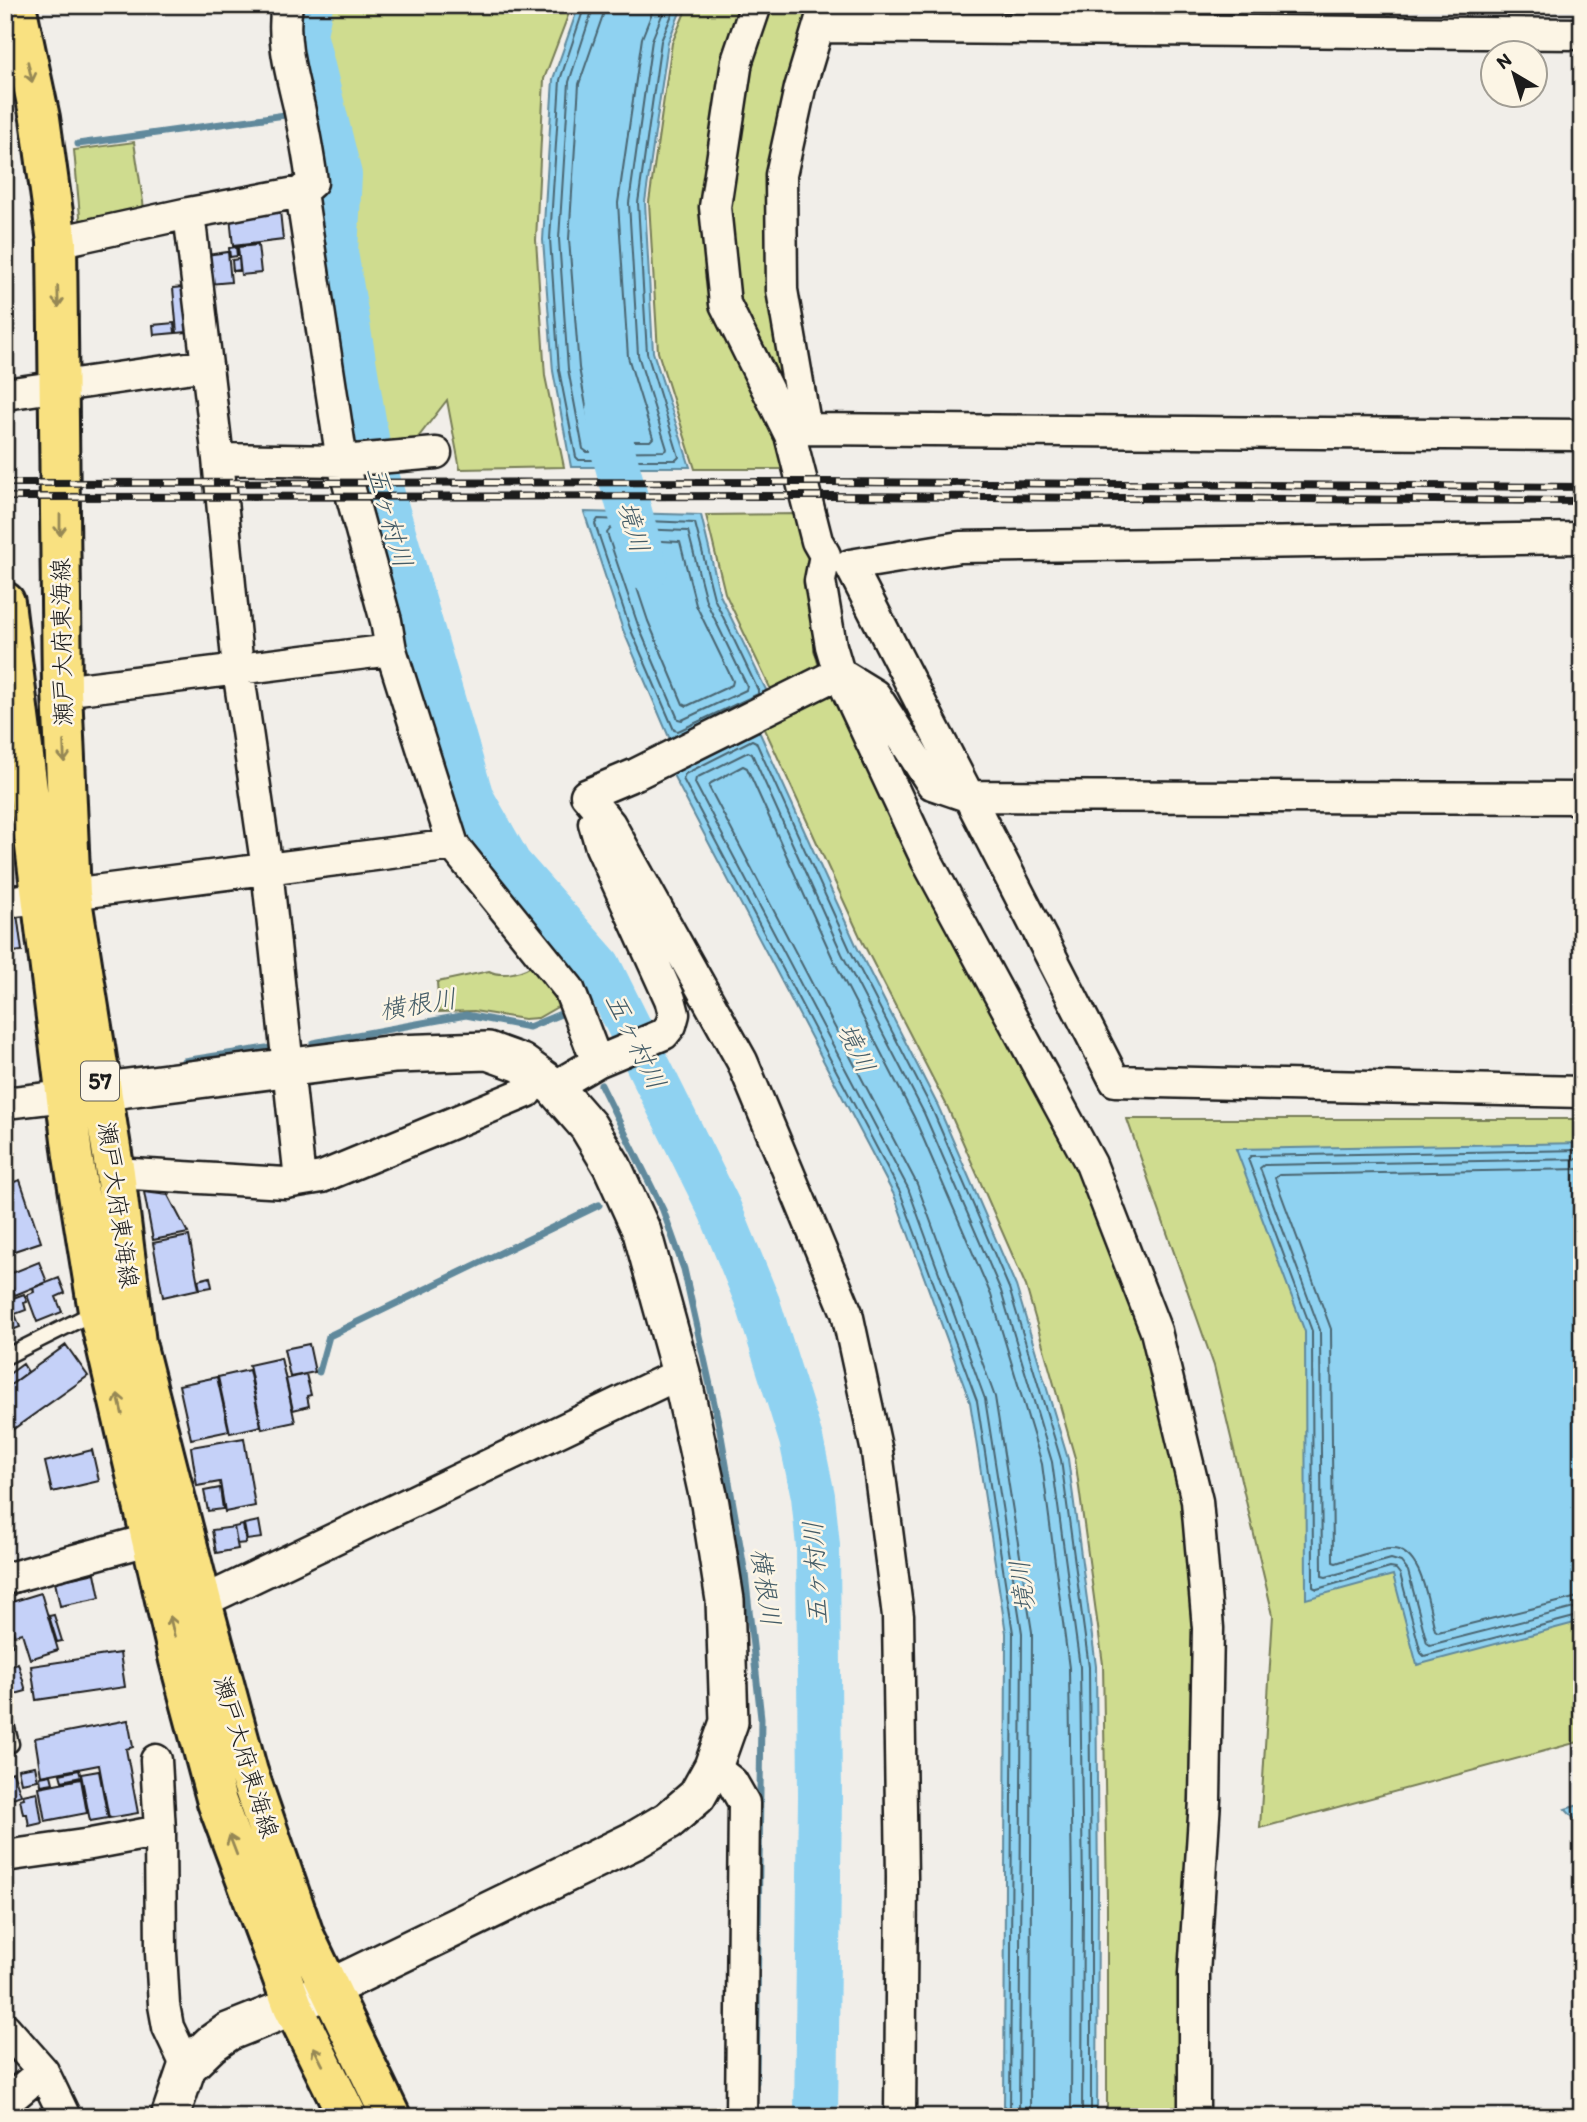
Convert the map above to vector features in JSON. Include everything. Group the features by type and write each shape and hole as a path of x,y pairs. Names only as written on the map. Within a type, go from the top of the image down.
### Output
{"main road":[{"name":"瀬戸大府東海線","path":"16,5 40,118 57,242 62,691 39,898"},
{"name":"瀬戸大府東海線","path":"5,602 11,698 39,898 84,1093 115,1172 136,1343 248,1772 304,1935 391,2117"},
{"name":"瀬戸大府東海線","path":"84,1093 98,1311 179,1660 217,1802 293,2006 348,2117"}],"street":[{"path":"57,242 301,192 312,181 287,53 284,21 286,5"},
{"path":"756,5 737,61 715,207 725,304 798,432"},
{"path":"1582,34 822,16 800,88 780,175 782,290 798,432 817,541 838,560 967,796 1115,1081 1582,1092"},
{"path":"301,192 344,461 386,621 391,650 453,845 569,989 602,1060"},
{"path":"189,213 218,458 239,669 267,869 300,1180"},
{"path":"5,394 207,365"},
{"path":"798,432 1582,435"},
{"path":"218,458 344,461 436,453"},
{"path":"1194,2117 1194,1974 1205,1800 1208,1628 1197,1501 1156,1331 1091,1164 927,861 839,673 831,646 820,581 838,560 960,547 1582,538"},
{"path":"62,691 391,650"},
{"path":"586,795 636,774 839,673"},
{"path":"839,673 875,695 932,784 967,796 1582,798"},
{"path":"115,1172 286,1183 322,1177 527,1092 544,1080 664,1034 671,1025 674,1014 670,999 601,847 586,795"},
{"path":"586,795 610,824 742,1061 847,1313 877,1452 898,1616 902,1877 900,2117"},
{"path":"39,898 453,845"},
{"path":"5,1103 395,1054 488,1051 521,1063 544,1080 588,1126 626,1194 642,1232 681,1373 710,1504 725,1600 729,1722 713,1767 697,1796 669,1820 635,1840 293,2006 228,2032 187,2067 170,2117"},
{"path":"202,1602 681,1373"},
{"path":"5,1578 152,1539"},
{"path":"156,1760 164,2005 168,2027 187,2067"},
{"path":"713,1767 732,1782 744,1803 741,2117"},
{"path":"5,1856 160,1831"},
{"path":"5,2028 43,2071 65,2117"},
{"path":"5,2103 43,2071"}],"lane":[{"path":"5,1357 98,1311"},
{"path":"5,1720 11,1744"}],"green space":[{"path":"322,5 572,5 544,79 536,240 545,376 564,467 460,469 447,400 409,449 390,451 344,251 351,173 316,34"},
{"path":"688,5 813,5 773,169 790,410 789,469 695,469 658,352 649,202 672,43"},
{"path":"134,142 145,215 81,227 74,150"},
{"path":"800,514 808,541 821,623 814,650 821,673 773,694 725,593 706,515"},
{"path":"830,691 936,910 1073,1160 1142,1334 1181,1503 1195,1636 1179,2054 1184,2117 1107,2117 1103,1664 1075,1458 1026,1286 947,1106 862,941 763,725"},
{"path":"537,962 566,1002 538,1018 524,1019 474,1011 439,1012 437,982 489,971 513,973"},
{"path":"1127,1119 1582,1119 1582,1741 1260,1828 1273,1615 1214,1366"}],"water":[{"path":"579,5 683,5 668,42 645,202 653,352 690,467 571,467 553,371 543,240 553,79"},
{"path":"584,512 701,515 720,595 769,696 671,742 623,630"},
{"path":"758,729 857,947 938,1106 1016,1286 1068,1459 1096,1666 1097,2117 1004,2117 1006,1633 970,1402 894,1195 672,773"},
{"path":"1582,1143 1582,1621 1417,1665 1393,1575 1306,1599 1305,1332 1236,1149"},
{"path":"1582,1804 1582,1827 1565,1809"}],"building":[{"path":"280,211 283,240 233,246 230,216"},
{"path":"258,245 261,273 241,275 238,247"},
{"path":"236,247 237,256 230,257 229,248"},
{"path":"228,252 231,282 209,284 206,255"},
{"path":"239,259 240,270 233,271 232,260"},
{"path":"183,287 187,332 177,333 173,288"},
{"path":"174,323 175,333 154,335 153,325"},
{"path":"17,914 22,951 5,953 5,915"},
{"path":"20,1180 41,1242 5,1254 5,1185"},
{"path":"144,1192 168,1195 188,1233 153,1240"},
{"path":"189,1236 199,1289 163,1297 153,1243"},
{"path":"39,1262 47,1282 15,1295 7,1275"},
{"path":"5,1275 13,1295 5,1298"},
{"path":"210,1277 212,1287 200,1289 198,1280"},
{"path":"59,1278 65,1293 56,1297 62,1312 37,1322 27,1295 34,1292 33,1288"},
{"path":"24,1294 26,1310 15,1314 20,1327 5,1333 5,1301"},
{"path":"309,1344 315,1372 290,1377 284,1349"},
{"path":"66,1345 88,1376 5,1435 5,1389"},
{"path":"281,1358 295,1422 262,1429 249,1365"},
{"path":"23,1364 28,1372 9,1386 5,1377"},
{"path":"249,1370 261,1426 230,1433 218,1377"},
{"path":"306,1374 311,1395 307,1396 309,1406 293,1410 286,1379"},
{"path":"217,1377 229,1431 191,1439 179,1385"},
{"path":"244,1438 255,1506 225,1512 220,1482 197,1486 191,1447"},
{"path":"92,1450 99,1481 52,1492 45,1462"},
{"path":"220,1488 223,1509 208,1511 204,1491"},
{"path":"259,1521 262,1538 247,1540 244,1524"},
{"path":"243,1525 246,1543 237,1544 234,1527"},
{"path":"234,1527 238,1549 216,1553 212,1530"},
{"path":"95,1573 100,1598 60,1606 55,1582"},
{"path":"33,1576 36,1587 5,1597 5,1585"},
{"path":"41,1593 58,1650 30,1659 22,1633 14,1635 5,1604"},
{"path":"54,1615 62,1641 57,1642 49,1616"},
{"path":"5,1620 11,1631 8,1632 10,1637 5,1639"},
{"path":"10,1638 13,1645 6,1648 5,1640"},
{"path":"120,1653 125,1687 36,1700 31,1666"},
{"path":"18,1663 26,1691 8,1696 5,1667"},
{"path":"128,1720 133,1747 126,1749 138,1813 109,1818 99,1765 41,1776 35,1738"},
{"path":"35,1766 38,1780 21,1783 18,1769"},
{"path":"79,1770 81,1777 62,1781 60,1774"},
{"path":"99,1771 108,1818 90,1821 81,1774"},
{"path":"13,1772 21,1795 10,1799 12,1805 5,1808 5,1775"},
{"path":"51,1775 53,1783 41,1785 40,1777"},
{"path":"81,1779 87,1813 45,1821 39,1787"},
{"path":"37,1792 42,1823 29,1826 20,1799 24,1798 23,1795"}],"waterway":[{"name":"五ヶ村川","path":"311,5 305,34 340,175 336,252 368,444 472,798 510,865 599,966 720,1210 758,1303 801,1439 813,1496 818,1546 820,1797 816,2117"},
{"path":"310,112 324,110"},
{"path":"78,144 285,115"},
{"name":"境川","path":"608,410 613,451 646,569"},
{"name":"横根川","path":"313,1043 466,1015 529,1027 568,1011"},
{"name":"横根川","path":"184,1061 266,1048"},
{"name":"横根川","path":"601,1085 663,1210 684,1269 720,1430 745,1574 761,1718 756,2082"},
{"path":"319,1372 329,1336 599,1205"}],"railway":[{"path":"5,483 826,482 1582,487"},
{"path":"5,497 832,496 1582,501"}]}
